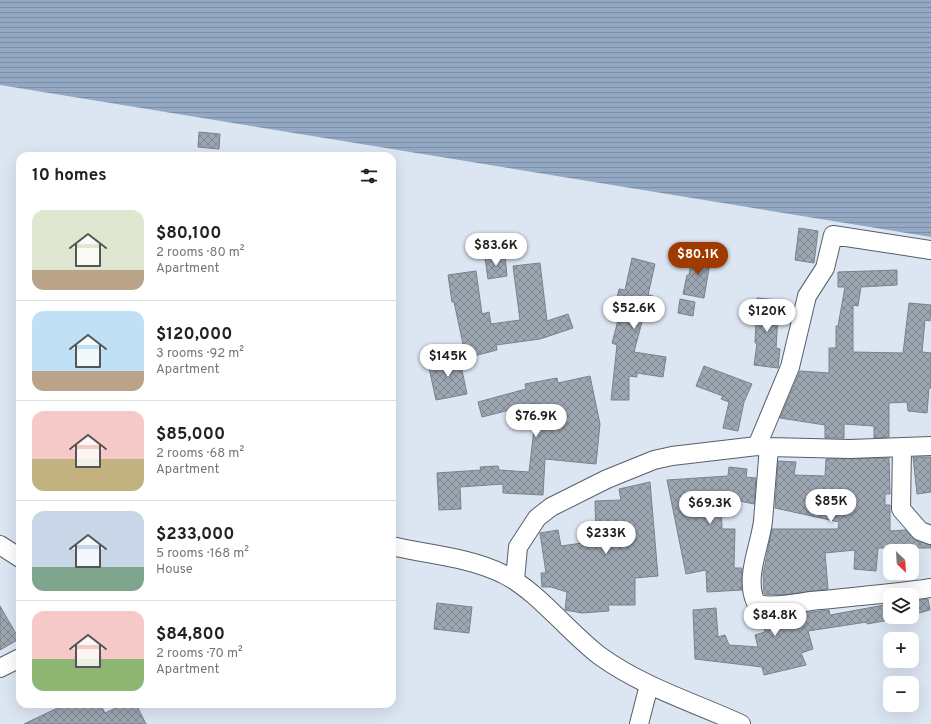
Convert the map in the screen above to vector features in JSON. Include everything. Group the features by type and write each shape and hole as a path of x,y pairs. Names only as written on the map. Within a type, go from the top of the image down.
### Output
{"street":[{"path":"931,250 833,235 825,268 807,296 790,367 763,446 762,523 753,566 752,589 756,604 762,606 887,594 931,588"},
{"path":"515,580 518,546 537,518 550,507 607,479 654,460 672,456 763,446 850,449 931,446"},
{"path":"902,447 901,509 920,531 931,535"},
{"path":"0,545 16,555"},
{"path":"396,547 476,564 503,573 515,580 600,656 649,685 741,724"},
{"path":"0,668 16,660"},
{"path":"639,724 649,685"}],"water":[{"path":"0,0 931,0 931,237 0,85"}],"building":[{"path":"199,132 220,134 219,149 198,147"},
{"path":"799,228 818,231 814,263 795,260"},
{"path":"693,253 711,256 704,298 683,294 687,275 689,275"},
{"path":"505,256 507,276 488,279 485,258"},
{"path":"632,258 655,264 648,295 653,296 648,319 643,318 634,352 666,357 663,377 637,373 637,377 629,376 629,400 611,400 617,345 612,343 620,313 614,312 619,289 625,290"},
{"path":"540,263 547,321 568,314 573,328 540,339 496,345 497,350 466,358 454,302 452,302 448,275 476,271 482,314 489,312 491,324 520,320 513,266"},
{"path":"897,270 897,285 861,287 858,306 853,305 853,352 903,353 909,303 931,305 930,321 925,320 922,352 931,353 931,388 929,388 927,413 908,411 907,402 889,403 889,437 874,438 874,426 844,424 844,438 825,438 825,425 780,418 800,371 829,373 829,348 836,348 836,326 838,326 845,287 838,287 838,272"},
{"path":"757,298 779,300 776,348 780,349 778,368 754,365 757,343 755,343"},
{"path":"680,299 695,302 693,316 678,313"},
{"path":"459,356 467,394 436,400 428,363"},
{"path":"704,366 752,384 744,402 738,431 723,428 729,402 721,399 723,396 696,386"},
{"path":"590,376 600,424 596,464 545,459 543,495 503,493 503,484 460,487 461,509 439,510 437,473 481,470 480,467 498,466 499,470 529,472 537,403 482,417 478,402 526,389 525,384 557,378 558,383"},
{"path":"913,457 931,457 931,492 917,494"},
{"path":"889,458 890,494 885,494 885,505 890,505 890,531 906,530 912,538 931,545 931,548 919,548 919,544 883,544 883,548 878,548 876,571 854,569 855,550 825,553 828,589 782,595 764,594 763,574 772,529 838,529 839,522 775,508 778,461 796,462 794,475 825,476 826,459"},
{"path":"729,467 747,469 746,477 756,478 754,504 721,497 722,529 735,529 734,568 742,568 742,590 707,592 706,570 686,574 667,480 728,476"},
{"path":"650,482 658,576 635,578 635,605 608,605 609,611 582,613 565,610 567,592 551,587 542,587 541,573 546,573 540,533 558,530 561,546 596,541 595,501 621,500 619,489"},
{"path":"928,599 930,610 919,613 919,600"},
{"path":"437,603 472,607 469,633 434,629"},
{"path":"883,605 883,621 867,624 867,622 808,631 813,649 801,653 806,665 764,675 762,667 695,659 693,610 716,608 718,637 725,635 729,645 758,647 755,635 765,632 762,615 784,615 829,610 830,615"},
{"path":"0,606 16,634 16,641 0,650"},
{"path":"58,708 102,708 105,713 116,708 138,708 146,724 24,724"}]}
